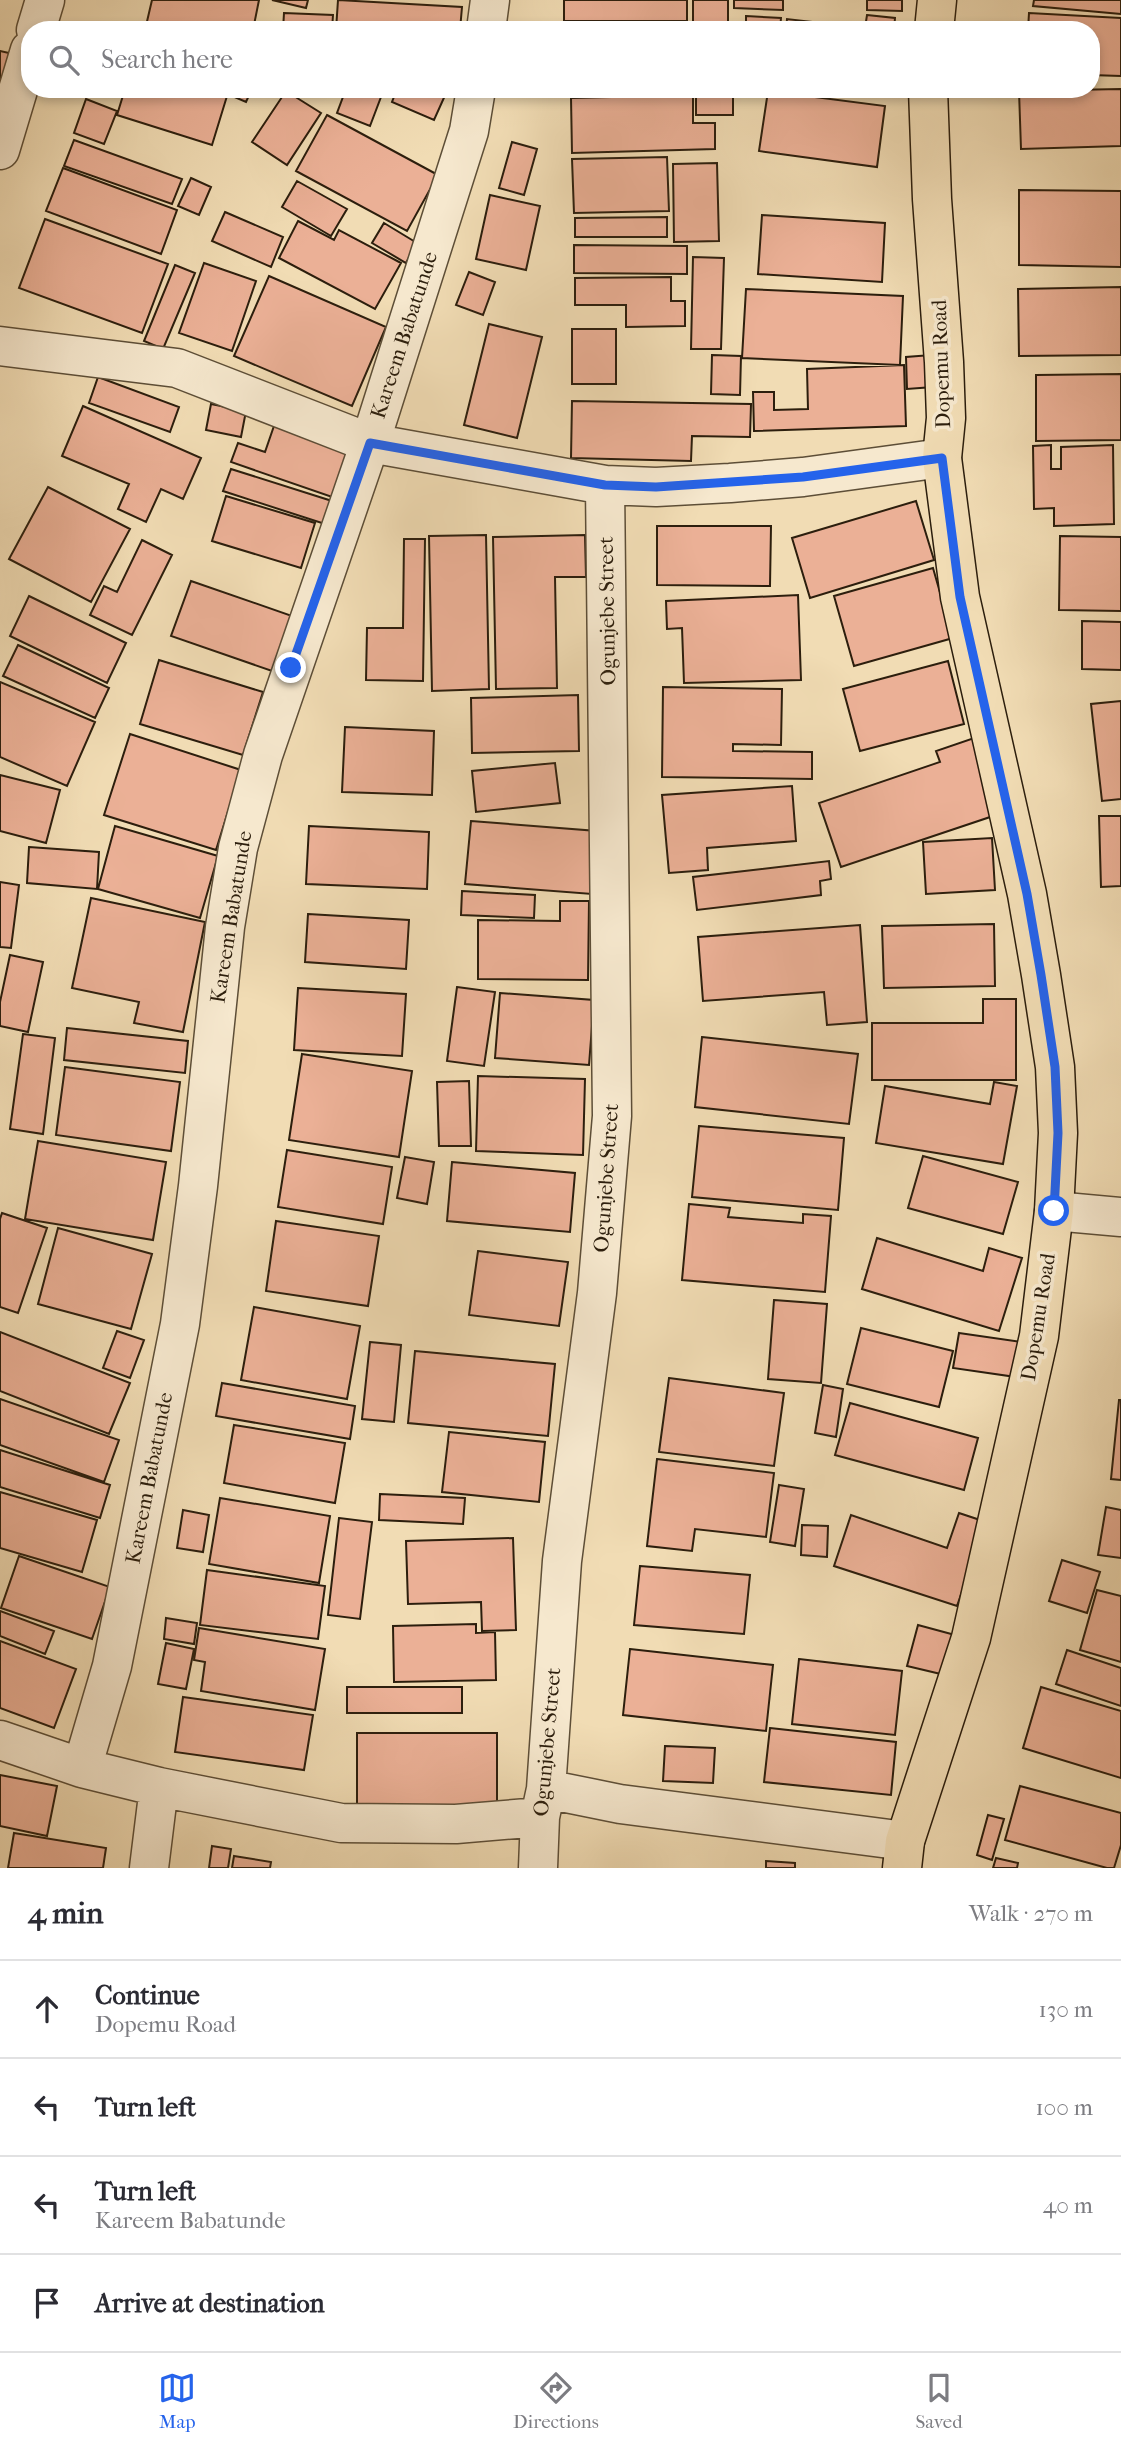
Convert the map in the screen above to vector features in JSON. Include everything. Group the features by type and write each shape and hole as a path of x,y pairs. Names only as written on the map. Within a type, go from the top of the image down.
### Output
{"main road":[{"path":"935,21 937,0"},
{"name":"Dopemu Road","path":"903,1855 971,1638 1039,1336 1054,1211 1058,1133 1055,1067 1027,894 960,597 942,458 946,418 945,373 932,199 928,98"}],"street":[{"path":"39,21 45,0"},
{"path":"487,21 490,0"},
{"path":"0,150 21,80"},
{"name":"Kareem Babatunde","path":"82,1768 112,1666 180,1324 198,1186 225,928 238,848 283,693 370,443 469,131 474,98"},
{"path":"0,346 177,368 370,443 605,485 656,487 755,481 857,471 942,458"},
{"name":"Ogunjebe Street","path":"538,1868 562,1561 597,1293 612,1116 605,485"},
{"path":"1054,1211 1121,1217"},
{"path":"0,1740 82,1768 159,1787 341,1823 456,1824 543,1803 620,1804 903,1855"},
{"path":"149,1868 159,1787"}],"building":[{"path":"152,0 259,0 255,21 147,21"},
{"path":"272,0 308,0 306,8"},
{"path":"338,0 462,7 461,21 337,21"},
{"path":"564,0 687,0 687,21 564,21"},
{"path":"693,0 728,0 728,21 693,21"},
{"path":"734,0 783,0 783,10 734,8"},
{"path":"867,0 902,0 902,11 867,10"},
{"path":"1034,0 1121,0 1121,14 1033,6"},
{"path":"284,13 333,15 333,21 284,21"},
{"path":"1029,13 1121,18 1121,76 1100,75 1100,21 1029,21"},
{"path":"867,15 895,18 895,21 866,21"},
{"path":"746,16 781,18 781,21 746,21"},
{"path":"0,51 9,53 0,97"},
{"path":"1100,89 1121,89 1121,146 1021,149 1019,98 1100,98"},
{"path":"122,98 226,98 212,145 117,115"},
{"path":"281,98 297,98 321,113 287,165 252,142"},
{"path":"343,98 381,98 370,126 337,113"},
{"path":"394,98 444,98 434,120 392,102"},
{"path":"571,98 693,98 693,123 715,123 715,149 572,153"},
{"path":"696,98 733,98 733,115 696,115"},
{"path":"767,98 823,98 885,106 877,167 759,151"},
{"path":"86,99 117,111 104,144 74,133"},
{"path":"327,115 438,175 407,231 296,171"},
{"path":"74,140 182,179 172,204 64,166"},
{"path":"512,142 537,149 524,195 499,188"},
{"path":"667,157 669,211 574,213 572,159"},
{"path":"717,163 719,241 674,242 673,164"},
{"path":"63,168 177,210 161,254 46,211"},
{"path":"191,178 211,187 199,215 178,206"},
{"path":"297,181 347,209 331,236 282,207"},
{"path":"1019,190 1121,191 1121,267 1019,265"},
{"path":"490,195 540,206 526,270 476,259"},
{"path":"225,212 283,237 271,267 212,241"},
{"path":"762,215 885,223 882,282 758,274"},
{"path":"667,217 667,237 575,237 575,218"},
{"path":"45,219 168,264 142,333 19,288"},
{"path":"298,221 334,240 339,230 401,263 375,309 279,258"},
{"path":"384,223 417,243 406,263 372,243"},
{"path":"574,245 687,246 687,274 574,273"},
{"path":"693,257 724,258 721,349 691,349"},
{"path":"204,263 256,281 232,351 179,333"},
{"path":"175,265 195,273 163,349 144,341"},
{"path":"469,272 495,282 483,315 456,305"},
{"path":"269,276 386,327 352,406 234,356"},
{"path":"671,277 671,301 685,301 685,326 626,327 626,305 575,305 575,278"},
{"path":"1121,287 1121,355 1019,356 1018,289"},
{"path":"746,289 903,296 900,365 742,358"},
{"path":"489,324 542,337 517,438 464,425"},
{"path":"572,329 616,329 616,384 572,384"},
{"path":"712,355 741,356 740,395 711,394"},
{"path":"931,355 933,387 907,389 906,357"},
{"path":"904,365 906,426 754,431 753,392 774,392 774,410 808,409 807,369"},
{"path":"1121,374 1121,440 1036,441 1036,375"},
{"path":"98,377 179,407 170,432 89,403"},
{"path":"572,401 751,404 750,437 692,436 691,461 571,458"},
{"path":"211,404 246,411 241,437 206,430"},
{"path":"83,406 201,458 183,499 161,489 146,522 118,509 129,484 62,456"},
{"path":"275,423 352,449 335,498 231,462 238,443 265,452"},
{"path":"1051,445 1051,469 1061,469 1061,447 1113,445 1114,524 1054,526 1054,508 1034,509 1033,446"},
{"path":"231,469 332,501 325,524 223,491"},
{"path":"48,487 130,529 91,602 9,559"},
{"path":"226,496 315,523 301,568 212,541"},
{"path":"916,501 934,560 810,598 792,538"},
{"path":"657,526 771,526 770,586 657,585"},
{"path":"486,535 489,689 432,691 429,536"},
{"path":"585,535 586,577 555,577 557,688 496,689 493,537"},
{"path":"1060,536 1121,537 1121,611 1059,610"},
{"path":"404,539 425,539 423,681 366,680 367,628 403,628"},
{"path":"142,540 172,555 132,635 90,615 104,586 117,592"},
{"path":"933,568 953,638 854,666 834,596"},
{"path":"191,581 295,617 275,672 171,636"},
{"path":"798,595 801,680 684,683 682,628 667,629 666,601"},
{"path":"29,596 126,643 107,683 10,636"},
{"path":"1082,621 1121,622 1121,670 1082,669"},
{"path":"18,645 109,688 95,718 3,676"},
{"path":"159,660 263,692 243,755 140,724"},
{"path":"948,661 964,724 860,751 843,689"},
{"path":"0,682 95,722 67,786 0,757"},
{"path":"663,687 782,689 781,745 733,744 733,751 812,752 812,779 662,777"},
{"path":"578,695 579,751 472,753 471,698"},
{"path":"1121,701 1121,799 1102,801 1091,704"},
{"path":"345,727 434,731 432,795 342,792"},
{"path":"130,734 241,770 216,850 104,815"},
{"path":"980,736 1005,812 841,867 819,803 940,762 936,751"},
{"path":"555,763 560,803 476,812 472,771"},
{"path":"0,775 60,790 46,843 0,831"},
{"path":"792,786 796,841 707,848 708,870 669,873 662,795"},
{"path":"1099,816 1121,816 1121,886 1101,887"},
{"path":"471,821 597,831 592,894 465,884"},
{"path":"115,826 218,856 200,918 98,889"},
{"path":"309,826 429,832 427,889 306,884"},
{"path":"992,838 995,890 926,894 923,842"},
{"path":"29,847 99,852 97,889 27,883"},
{"path":"829,861 831,879 820,881 821,895 697,910 693,877"},
{"path":"0,882 19,885 11,948 0,947"},
{"path":"462,891 535,895 534,918 461,915"},
{"path":"91,898 205,922 183,1032 134,1023 139,1002 72,988"},
{"path":"560,901 589,901 588,980 478,979 478,920 560,921"},
{"path":"308,914 409,920 406,969 305,962"},
{"path":"994,924 995,986 884,988 882,926"},
{"path":"860,925 867,1022 827,1025 824,992 703,1001 698,937"},
{"path":"10,955 43,962 28,1032 0,1026 0,1002"},
{"path":"457,987 495,992 484,1066 447,1061"},
{"path":"298,988 406,994 402,1056 294,1050"},
{"path":"500,993 594,1000 589,1065 495,1058"},
{"path":"983,999 1016,999 1016,1080 872,1080 872,1023 983,1023"},
{"path":"67,1028 188,1041 185,1073 64,1060"},
{"path":"23,1034 55,1038 43,1134 10,1129"},
{"path":"702,1037 858,1054 849,1124 695,1107"},
{"path":"302,1054 412,1071 399,1157 289,1140"},
{"path":"65,1067 180,1082 171,1151 56,1135"},
{"path":"478,1076 585,1079 583,1155 476,1151"},
{"path":"469,1081 471,1146 439,1146 437,1082"},
{"path":"994,1082 1017,1086 1003,1164 876,1143 885,1086 990,1104"},
{"path":"699,1126 844,1138 838,1210 692,1197"},
{"path":"38,1141 166,1162 153,1240 25,1219"},
{"path":"287,1150 392,1167 383,1224 278,1207"},
{"path":"923,1156 1018,1182 1003,1234 908,1208"},
{"path":"405,1157 434,1162 427,1204 397,1198"},
{"path":"452,1162 575,1173 570,1232 447,1221"},
{"path":"689,1204 730,1208 728,1217 803,1223 803,1214 831,1216 825,1292 682,1280"},
{"path":"2,1213 47,1228 18,1313 0,1307"},
{"path":"276,1221 379,1236 368,1306 266,1291"},
{"path":"58,1228 152,1254 131,1329 38,1304"},
{"path":"877,1238 983,1271 989,1248 1022,1258 999,1331 862,1289"},
{"path":"478,1251 568,1262 559,1326 469,1315"},
{"path":"774,1300 827,1304 821,1383 768,1379"},
{"path":"254,1307 360,1326 347,1399 241,1380"},
{"path":"861,1328 953,1351 939,1407 847,1384"},
{"path":"117,1331 144,1340 130,1378 103,1368"},
{"path":"0,1332 130,1383 109,1434 0,1391"},
{"path":"959,1333 1021,1342 1016,1377 953,1368"},
{"path":"370,1342 401,1345 394,1422 362,1419"},
{"path":"415,1351 555,1364 548,1436 408,1423"},
{"path":"669,1378 784,1393 774,1466 659,1452"},
{"path":"222,1383 355,1406 350,1439 216,1416"},
{"path":"823,1385 843,1389 836,1437 815,1433"},
{"path":"0,1399 119,1440 104,1482 0,1445"},
{"path":"1121,1400 1121,1480 1111,1479"},
{"path":"850,1403 978,1438 964,1490 835,1455"},
{"path":"234,1425 345,1443 335,1503 224,1483"},
{"path":"449,1432 545,1442 539,1502 442,1492"},
{"path":"0,1450 110,1485 100,1518 0,1487"},
{"path":"657,1459 774,1473 766,1537 695,1529 692,1551 647,1546"},
{"path":"779,1485 804,1489 795,1546 770,1542"},
{"path":"0,1492 97,1520 82,1572 0,1548"},
{"path":"380,1494 465,1498 463,1524 379,1520"},
{"path":"220,1498 330,1516 319,1583 209,1564"},
{"path":"1106,1507 1121,1510 1121,1558 1098,1555"},
{"path":"183,1510 209,1515 203,1552 177,1548"},
{"path":"959,1513 986,1522 957,1606 834,1566 851,1515 947,1548"},
{"path":"339,1518 372,1522 360,1619 328,1615"},
{"path":"802,1525 828,1526 827,1557 801,1555"},
{"path":"513,1538 516,1630 482,1631 481,1602 408,1604 406,1541"},
{"path":"19,1556 110,1587 92,1639 1,1608"},
{"path":"1062,1560 1100,1572 1087,1613 1049,1601"},
{"path":"640,1566 750,1575 744,1634 634,1625"},
{"path":"207,1570 325,1586 318,1639 200,1625"},
{"path":"1097,1590 1121,1596 1121,1662 1080,1650"},
{"path":"0,1611 54,1631 45,1654 0,1636"},
{"path":"166,1618 197,1623 194,1644 164,1639"},
{"path":"476,1624 476,1633 495,1632 496,1680 394,1682 393,1626"},
{"path":"918,1625 955,1635 945,1675 907,1666"},
{"path":"199,1628 325,1649 315,1710 201,1691 205,1662 194,1660"},
{"path":"0,1641 76,1669 54,1728 0,1708"},
{"path":"166,1643 194,1649 186,1689 158,1684"},
{"path":"630,1649 773,1665 766,1731 623,1715"},
{"path":"1067,1650 1121,1668 1121,1706 1056,1684"},
{"path":"799,1659 902,1671 895,1735 792,1724"},
{"path":"347,1687 462,1687 462,1713 347,1713"},
{"path":"1041,1687 1121,1711 1121,1778 1023,1748"},
{"path":"183,1697 313,1715 304,1770 175,1752"},
{"path":"770,1728 896,1742 891,1795 764,1782"},
{"path":"357,1733 497,1733 497,1806 357,1806"},
{"path":"665,1746 715,1748 713,1783 663,1781"},
{"path":"0,1775 57,1786 47,1836 0,1826"},
{"path":"1020,1786 1121,1813 1121,1845 1114,1868 1005,1840"},
{"path":"988,1815 1004,1819 992,1860 977,1855"},
{"path":"14,1833 106,1848 103,1868 8,1868"},
{"path":"212,1846 231,1849 228,1868 209,1868"},
{"path":"234,1856 271,1862 270,1868 232,1868"},
{"path":"996,1858 1018,1863 1017,1868 993,1868"},
{"path":"766,1861 795,1863 795,1868 766,1868"}],"route":[{"path":"291,668 370,443 605,485 656,487 803,477 942,458 960,597 1027,894 1055,1067 1058,1133 1054,1211"}]}
